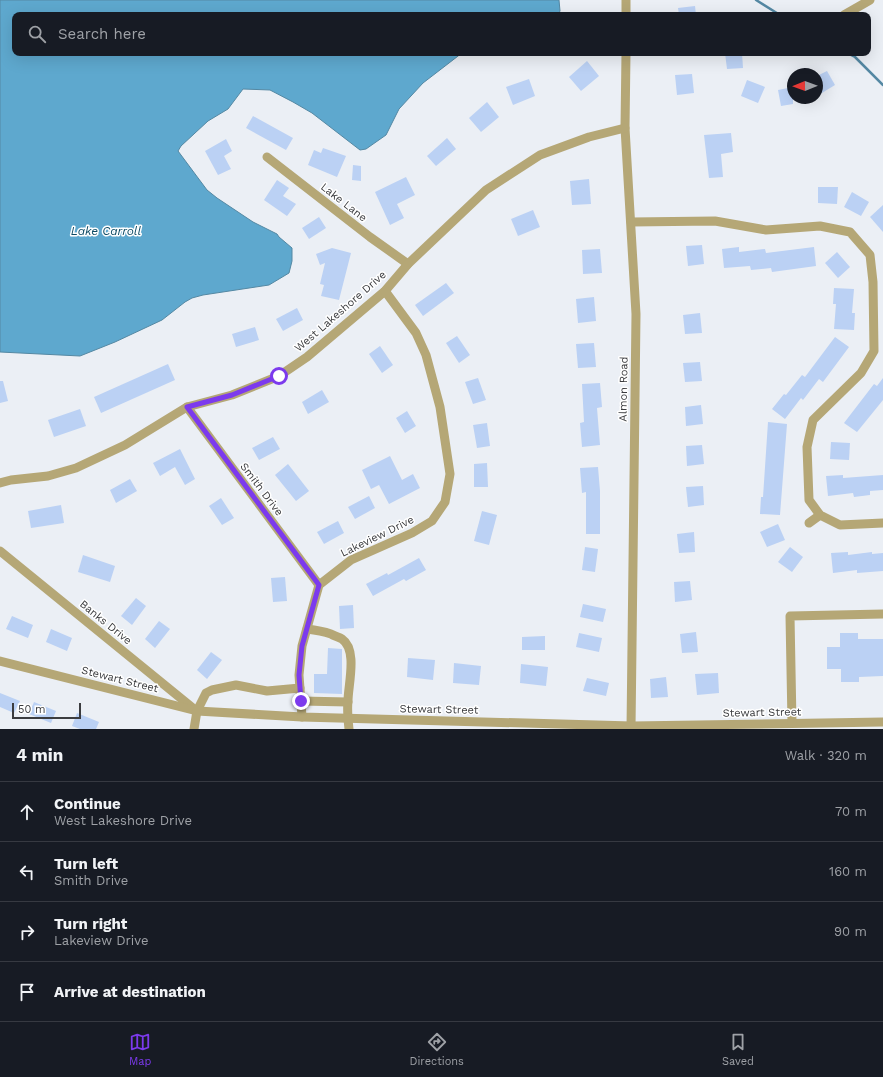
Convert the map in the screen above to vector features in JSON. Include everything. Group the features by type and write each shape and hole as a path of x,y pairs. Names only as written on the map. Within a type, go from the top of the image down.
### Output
{"street":[{"path":"626,0 626,12"},
{"path":"849,12 870,0"},
{"name":"Almon Road","path":"626,56 625,128 636,314 632,727"},
{"name":"West Lakeshore Drive","path":"0,483 11,480 48,476 76,468 125,445 187,407 232,395 279,376 308,357 385,291 408,264 486,190 540,155 589,137 625,128"},
{"name":"Lake Lane","path":"267,157 370,237 408,264"},
{"path":"631,222 715,221 766,230 820,226 850,232 870,255 873,282 874,351 861,373 813,420 807,447 809,500 820,515 840,525 883,523"},
{"name":"Lakeview Drive","path":"319,585 351,560 412,533 432,521 445,502 450,474 440,407 426,355 416,333 385,291"},
{"name":"Smith Drive","path":"187,407 319,585"},
{"path":"809,523 820,515"},
{"name":"Banks Drive","path":"0,551 197,711"},
{"path":"302,717 299,675 302,646 319,585"},
{"path":"792,723 790,616 883,614"},
{"path":"307,629 318,630 335,636 343,640 348,646 351,656 348,702 349,729"},
{"name":"Stewart Street","path":"0,661 197,711 348,719 632,727 792,723 848,726 883,722"},
{"path":"194,729 197,711 206,693 223,687 236,685 267,691 300,688"},
{"path":"301,701 348,702"}],"water":[{"name":"Lake Carroll","path":"0,0 559,0 560,12 12,12 12,56 458,56 423,83 399,109 386,135 366,149 360,150 312,113 270,90 243,89 228,109 208,121 181,146 178,151 207,190 253,222 277,234 292,248 292,261 289,273 269,285 192,298 162,320 115,342 80,356 0,352"}],"building":[{"path":"695,6 696,12 679,12 678,8"},
{"path":"725,56 742,56 743,68 727,69"},
{"path":"587,61 599,76 581,91 569,77"},
{"path":"827,71 835,85 823,92 823,73"},
{"path":"692,74 694,93 677,95 675,75"},
{"path":"529,79 535,96 513,105 506,87"},
{"path":"747,80 765,87 758,103 741,96"},
{"path":"787,88 787,104 793,104 781,106 778,90"},
{"path":"487,102 499,117 481,132 469,118"},
{"path":"253,116 293,138 286,150 246,128"},
{"path":"731,133 733,152 721,154 723,177 709,178 704,135"},
{"path":"447,138 456,149 436,166 427,156"},
{"path":"226,139 232,151 224,156 231,169 218,175 205,151"},
{"path":"323,148 346,156 337,177 308,165 314,150 321,153"},
{"path":"353,165 361,166 361,181 352,180"},
{"path":"406,177 415,195 397,204 404,218 390,225 375,192"},
{"path":"589,179 591,204 572,205 570,181"},
{"path":"277,180 289,188 283,196 296,204 287,216 264,200"},
{"path":"818,187 838,187 837,204 818,203"},
{"path":"852,192 869,202 861,216 844,207"},
{"path":"883,205 883,232 870,217"},
{"path":"533,210 540,227 518,236 511,219"},
{"path":"319,217 326,228 309,239 302,228"},
{"path":"702,245 704,264 688,266 686,246"},
{"path":"739,247 739,252 765,249 766,253 814,247 816,266 772,272 771,268 751,270 750,266 724,268 722,249"},
{"path":"332,248 351,253 339,300 321,296 324,285 320,284 325,263 320,265 316,254"},
{"path":"600,249 602,273 583,274 582,250"},
{"path":"837,252 850,267 838,278 825,263"},
{"path":"446,283 454,293 423,316 415,305"},
{"path":"834,288 854,289 852,313 855,313 854,330 834,329 836,304 833,304"},
{"path":"594,297 596,321 578,323 576,299"},
{"path":"297,308 303,320 283,331 276,319"},
{"path":"700,313 702,333 685,334 683,315"},
{"path":"255,327 259,340 236,347 232,334"},
{"path":"457,336 470,355 459,363 446,343"},
{"path":"835,337 849,347 823,382 819,379 803,400 801,398 785,419 772,409 784,394 786,395 802,375 805,377"},
{"path":"594,343 596,367 578,368 576,344"},
{"path":"380,346 393,365 382,373 369,354"},
{"path":"700,362 702,381 685,382 683,363"},
{"path":"168,364 175,380 101,413 94,397"},
{"path":"478,378 486,400 473,404 465,382"},
{"path":"883,378 883,400 857,432 844,423 874,384 877,386"},
{"path":"0,381 3,381 8,401 0,403"},
{"path":"600,383 602,407 597,408 600,445 582,447 580,423 584,422 582,384"},
{"path":"322,390 329,402 308,414 302,402"},
{"path":"701,405 703,424 686,426 685,407"},
{"path":"80,409 86,426 54,437 48,420"},
{"path":"407,411 416,426 405,433 396,418"},
{"path":"768,422 787,424 780,515 760,514 761,497 763,497"},
{"path":"487,423 490,446 477,448 473,425"},
{"path":"273,437 280,449 259,460 252,448"},
{"path":"831,442 850,443 849,460 830,459"},
{"path":"702,445 704,464 687,466 686,446"},
{"path":"180,449 195,479 185,485 175,467 160,476 153,463"},
{"path":"390,456 402,480 413,474 420,488 389,504 379,485 371,489 362,470"},
{"path":"487,463 488,487 474,487 474,464"},
{"path":"288,464 309,491 296,501 275,475"},
{"path":"598,467 600,491 600,534 586,534 586,492 582,493 580,468"},
{"path":"843,475 843,478 883,475 883,490 870,491 870,495 854,497 853,493 828,496 826,476"},
{"path":"130,479 137,491 116,503 110,490"},
{"path":"703,486 704,505 688,507 686,487"},
{"path":"369,496 375,508 355,519 348,507"},
{"path":"221,498 234,518 222,525 209,506"},
{"path":"61,505 64,523 31,528 28,511"},
{"path":"482,511 497,515 489,545 474,541"},
{"path":"338,521 344,533 324,544 317,532"},
{"path":"778,524 785,540 767,547 760,532"},
{"path":"694,532 695,552 679,553 677,534"},
{"path":"585,547 598,549 595,572 582,570"},
{"path":"790,547 803,557 792,572 778,562"},
{"path":"848,552 848,555 872,552 872,554 883,553 883,571 857,573 857,570 833,573 831,553"},
{"path":"83,555 115,566 110,582 78,572"},
{"path":"419,558 426,570 406,581 404,579 373,596 366,584 387,573 388,575"},
{"path":"285,577 287,601 273,602 271,578"},
{"path":"690,581 692,600 675,602 674,582"},
{"path":"136,598 146,606 132,625 121,616"},
{"path":"583,604 606,609 603,622 580,617"},
{"path":"353,605 354,628 340,629 339,606"},
{"path":"12,616 33,625 28,638 6,629"},
{"path":"159,621 170,629 155,648 145,639"},
{"path":"51,629 72,638 67,651 46,642"},
{"path":"696,632 698,652 682,653 680,634"},
{"path":"579,633 602,638 599,652 576,647"},
{"path":"840,633 858,633 858,639 883,639 883,676 859,677 859,682 841,682 841,669 827,669 827,647 840,647"},
{"path":"545,636 545,650 522,650 522,637"},
{"path":"328,648 342,649 342,694 314,693 314,674 327,674"},
{"path":"211,652 222,660 207,679 197,670"},
{"path":"408,658 435,660 433,680 407,677"},
{"path":"454,663 481,666 479,685 453,683"},
{"path":"521,664 548,667 546,686 520,683"},
{"path":"718,673 719,693 697,695 695,674"},
{"path":"666,677 668,697 651,698 650,679"},
{"path":"587,678 609,683 606,696 583,691"},
{"path":"0,693 20,701 14,713 0,707"},
{"path":"34,702 56,711 51,723 29,714"},
{"path":"77,713 99,722 96,729 80,729 72,726"}],"waterway":[{"path":"756,0 775,12"},
{"path":"853,56 883,85"}],"route":[{"path":"279,376 232,395 187,407 319,585 302,646 299,675 301,701"}]}
